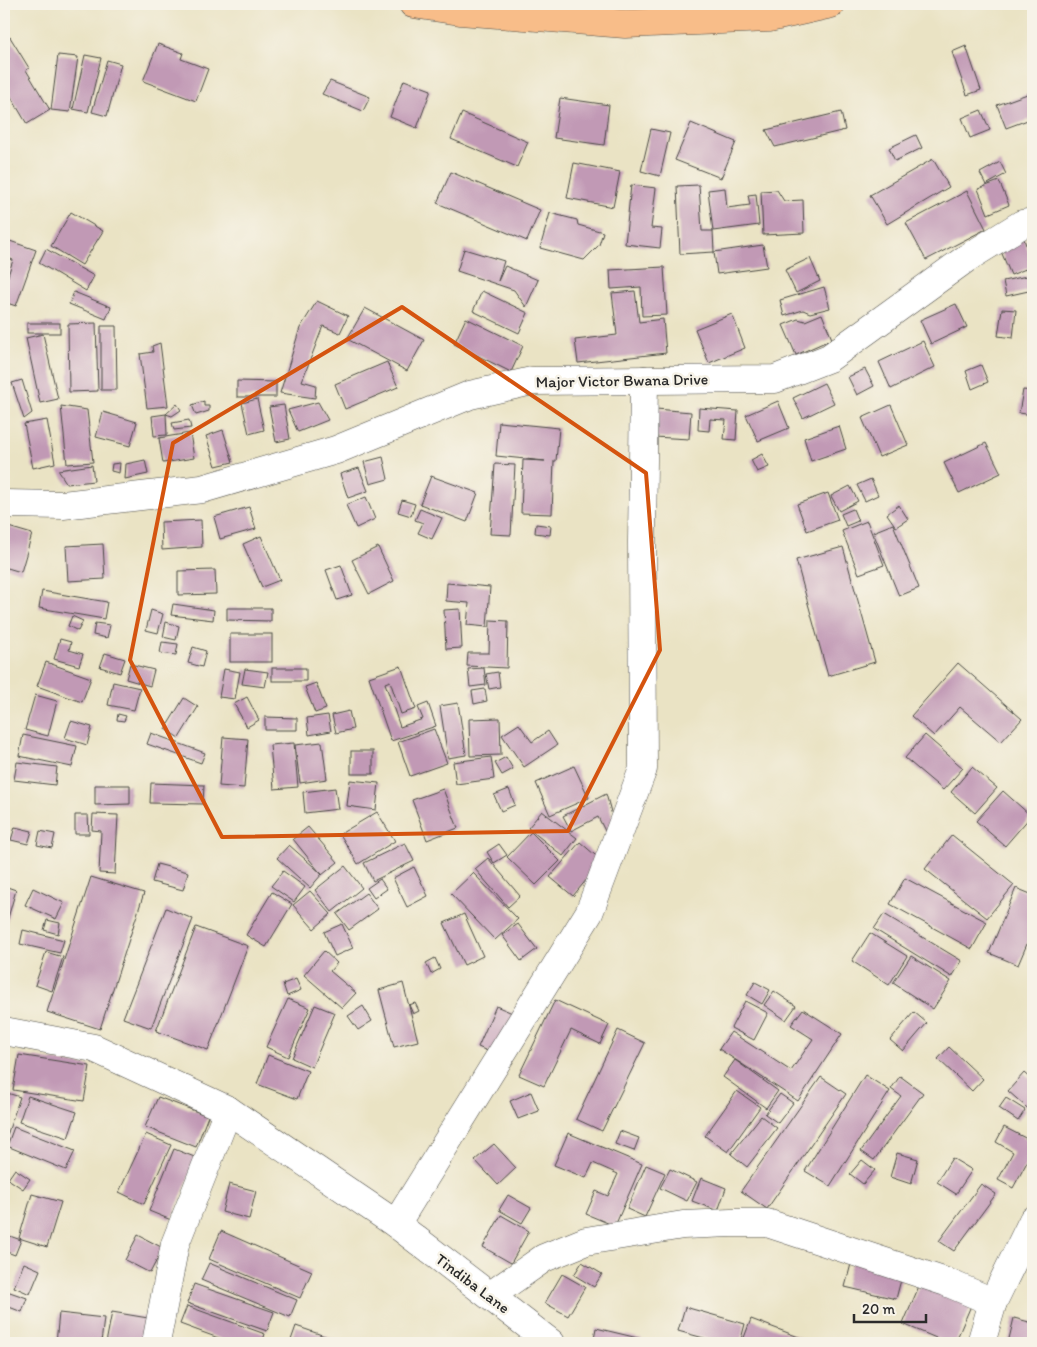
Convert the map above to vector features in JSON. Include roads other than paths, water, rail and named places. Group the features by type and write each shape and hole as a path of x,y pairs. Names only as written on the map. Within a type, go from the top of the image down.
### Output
{"main road":[{"path":"413,4 460,11 625,24 769,18 830,4"}],"street":[{"name":"Major Victor Bwana Drive","path":"4,504 63,505 202,489 336,450 470,395 532,381 774,379 829,358 967,258 1022,224 1033,222"},
{"path":"396,1224 589,913 643,769 642,542 644,380"},
{"name":"Tindiba Lane","path":"4,1031 94,1048 228,1110 396,1224 550,1343"},
{"path":"156,1343 175,1244 228,1110"},
{"path":"981,1343 993,1302 1033,1220"},
{"path":"490,1295 544,1258 586,1242 683,1225 767,1223 946,1282 993,1302"}]}
